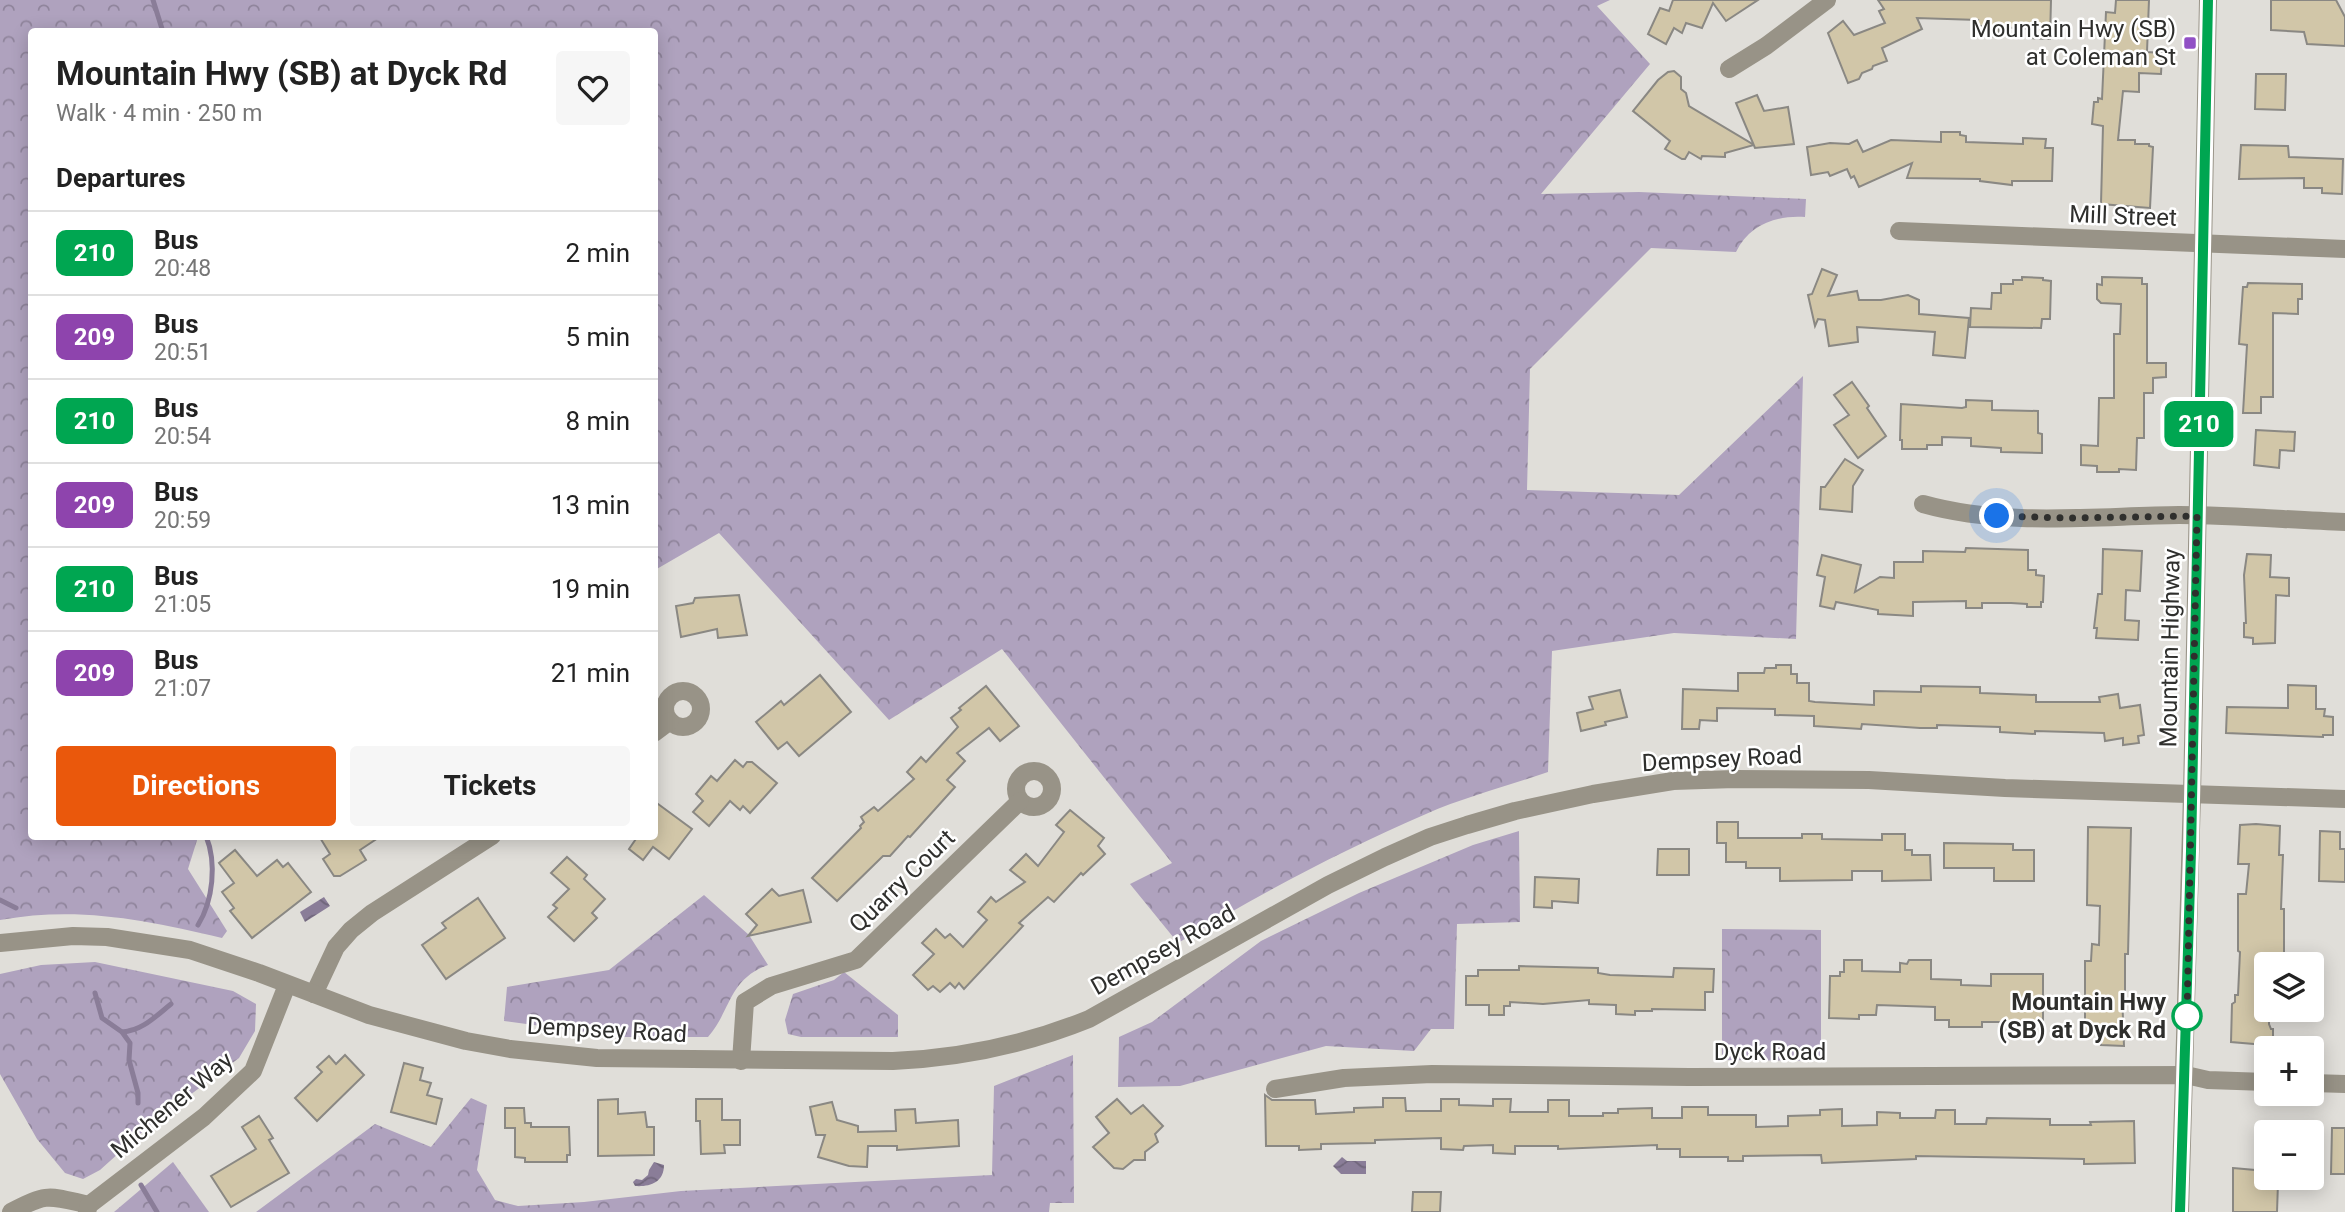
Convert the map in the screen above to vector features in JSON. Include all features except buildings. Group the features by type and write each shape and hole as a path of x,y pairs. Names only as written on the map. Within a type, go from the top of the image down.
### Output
{"street":[{"path":"1729,69 1766,46 1827,0"},
{"name":"Mountain Highway","path":"2180,1212 2186,1074 2207,0"},
{"name":"Mill Street","path":"1899,231 2345,249"},
{"path":"1923,504 1953,512 2016,517 2197,516 2345,522"},
{"path":"658,730 670,721"},
{"name":"Dempsey Road","path":"0,943 73,936 107,937 190,950 369,1015 510,1049 597,1058 741,1061 933,1059 978,1053 1030,1041 1089,1019 1328,886 1430,837 1515,811 1593,794 1673,780 1735,779 1870,780 2005,788 2345,799"},
{"name":"Quarry Court","path":"741,1061 745,1002 771,986 856,960 1020,802"},
{"path":"314,994 337,947 351,930 372,913 486,840"},
{"name":"Michener Way","path":"88,1208 204,1117 253,1071 287,985"},
{"name":"Dyck Road","path":"1275,1088 1344,1078 1432,1074 1689,1077 2186,1074 2207,1080 2254,1082"},
{"path":"2324,1083 2345,1084"},
{"path":"11,1212 41,1197 54,1196 88,1208"}],"green space":[{"path":"0,0 1610,0 1597,6 1650,64 1541,194 1639,192 1806,199 1805,217 1784,218 1764,224 1748,235 1736,252 1651,248 1530,369 1527,490 1679,495 1803,376 1796,639 1674,633 1552,651 1548,772 1456,802 1394,828 1300,874 1178,943 1130,884 1172,863 1002,649 889,720 719,533 658,568 658,28 28,28 28,840 197,840 188,869 227,931 222,938 139,921 85,915 57,914 0,920"},
{"path":"1519,831 1520,922 1457,924 1454,1029 1431,1029 1414,1051 1326,1046 1180,1086 1118,1087 1119,1037 1152,1022 1261,941 1359,893 1473,845"},
{"path":"704,895 749,935 768,965 755,971 738,987 708,1037 622,1037 504,1021 507,987 609,970"},
{"path":"1722,929 1821,930 1821,1061 1722,1060"},
{"path":"95,962 233,991 256,1004 255,1031 239,1058 149,1126 100,1170 83,1179 65,1173 37,1139 0,1074 0,974 41,965"},
{"path":"844,972 898,1015 898,1037 801,1037 788,1034 785,1020 793,994 834,980"},
{"path":"1073,1055 1074,1203 1050,1203 1049,1212 256,1212 375,1124 431,1147 471,1098 487,1105 477,1170 495,1200 518,1206 681,1191 992,1175 994,1086"},
{"path":"173,1162 209,1212 114,1212"}],"water":[{"path":"324,897 330,906 305,922 300,912"},
{"path":"1342,1157 1347,1161 1366,1161 1366,1174 1341,1174 1333,1166"},
{"path":"654,1162 664,1165 659,1180 650,1185 635,1186 633,1182 648,1175"}],"waterway":[{"path":"153,0 162,28"},
{"path":"198,925 207,905 212,882 212,858 207,840"},
{"path":"0,900 16,908"},
{"path":"95,993 102,1018 122,1032 130,1043 129,1060 138,1103"},
{"path":"122,1032 142,1026 171,1004"},
{"path":"141,1185 157,1212"}],"bus line":[{"name":"210","path":"2180,1212 2186,1074 2208,0"}],"place":[{"name":"Mountain Hwy (SB) at Coleman St","path":"2190,43"},
{"name":"Mountain Hwy (SB) at Dyck Rd","path":"2187,1016"}],"route":[{"path":"1997,516 2197,516 2187,1016"}]}
